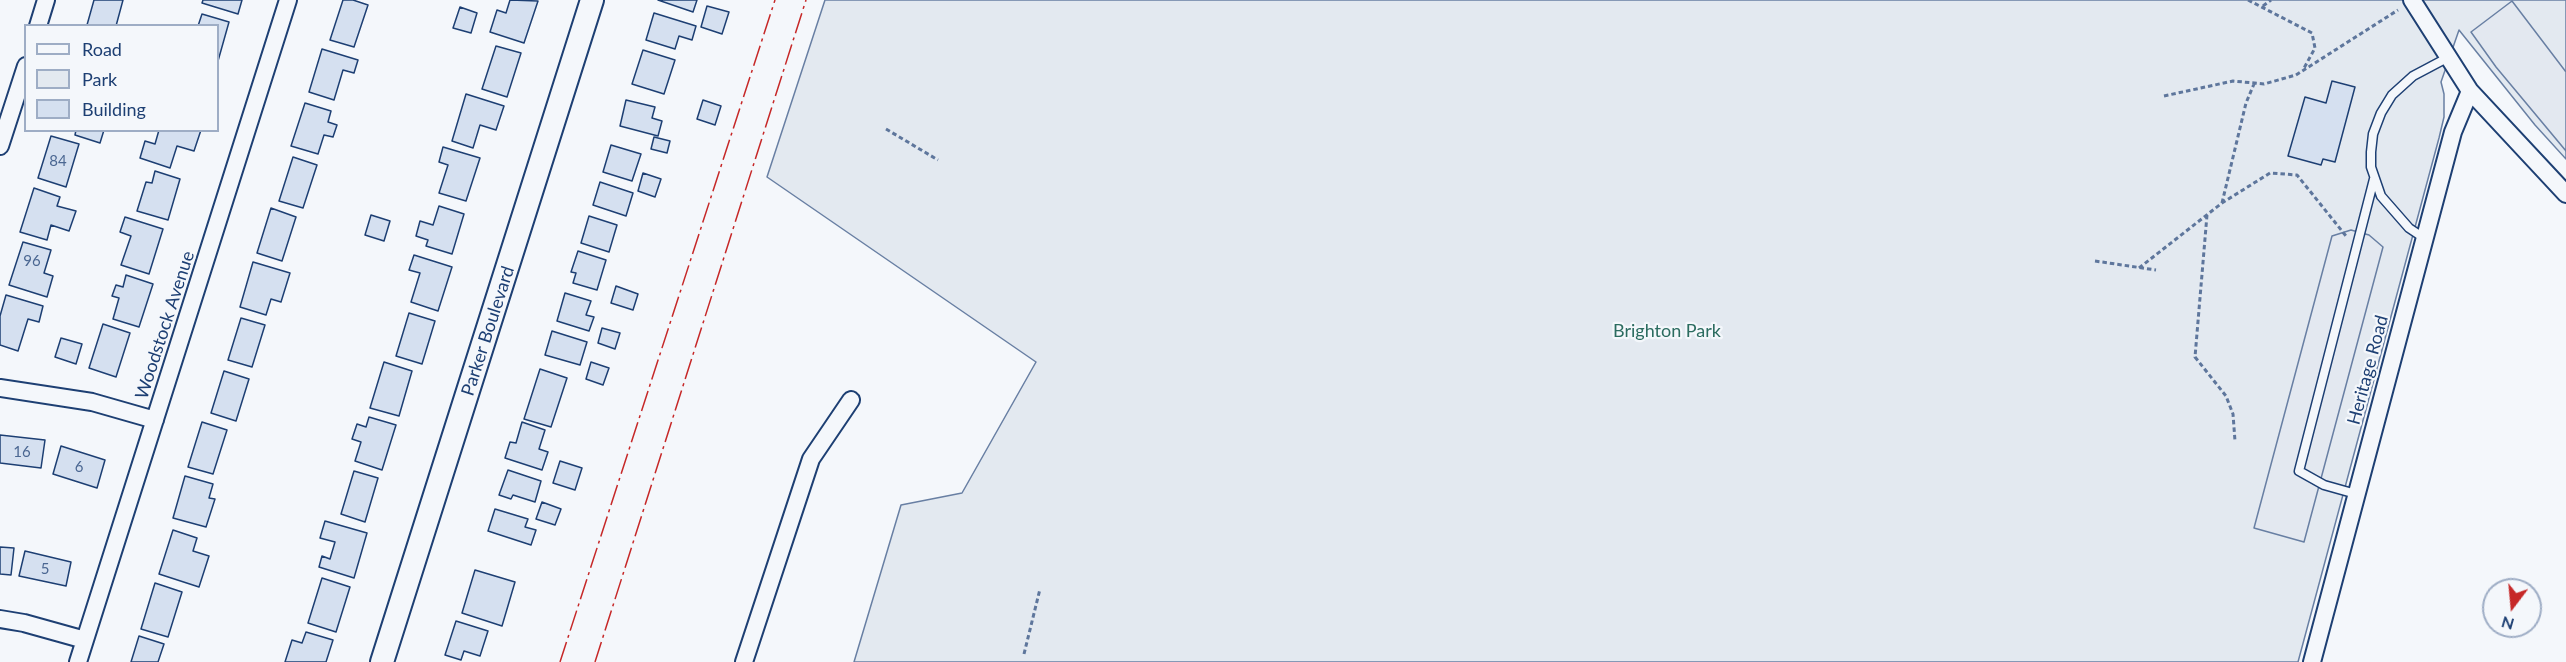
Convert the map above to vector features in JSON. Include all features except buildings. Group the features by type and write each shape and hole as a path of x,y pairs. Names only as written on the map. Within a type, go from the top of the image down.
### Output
{"street":[{"path":"39,24 46,0"},
{"name":"Woodstock Avenue","path":"78,662 288,0"},
{"name":"Parker Boulevard","path":"382,662 592,0"},
{"path":"2412,0 2470,91 2566,194"},
{"path":"0,146 24,72"},
{"name":"Heritage Road","path":"2312,662 2453,132 2470,91"},
{"path":"0,388 92,402 155,420"},
{"path":"744,662 811,459 851,400"},
{"path":"0,620 24,623 85,640"}],"lane":[{"path":"2424,238 2409,228 2381,196 2371,167 2373,134 2391,95 2413,76 2447,58"},
{"path":"2356,494 2324,485 2299,471 2374,179"}],"path":[{"path":"2248,0 2264,6 2312,33 2315,48 2302,72"},
{"path":"2264,6 2271,0"},
{"path":"2164,96 2233,81 2264,84 2302,72 2397,10"},
{"path":"2222,203 2246,103 2254,84"},
{"path":"886,129 938,160"},
{"path":"2139,268 2222,203 2270,173 2297,175 2356,249"},
{"path":"2207,215 2195,357 2226,396 2233,414 2235,441"},
{"path":"2095,261 2156,270"},
{"path":"1024,654 1040,589"}],"green space":[{"name":"Brighton Park","path":"825,0 2566,0 2566,159 2535,125 2459,30 2441,82 2444,94 2444,117 2439,138 2298,662 854,662 901,505 962,493 1036,362 767,177"}],"shaded area":[{"path":"2512,1 2566,72 2566,151 2496,67 2471,32"},
{"path":"2351,230 2369,235 2383,247 2304,542 2254,528 2332,236"}],"power":[{"path":"560,662 775,0"},
{"path":"595,662 806,0"}]}
